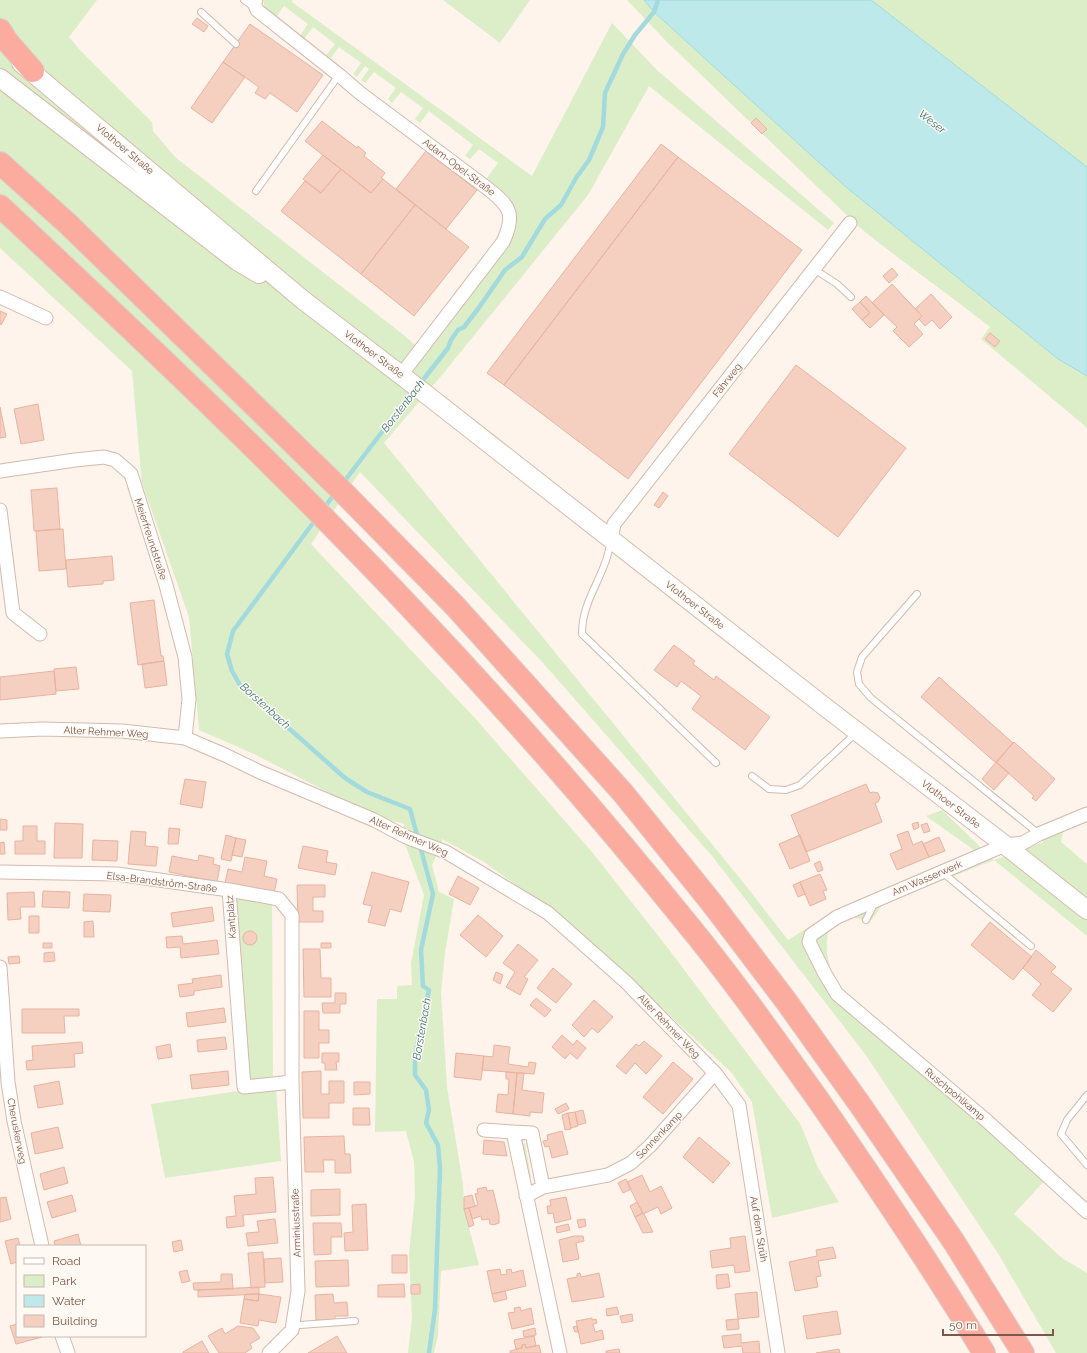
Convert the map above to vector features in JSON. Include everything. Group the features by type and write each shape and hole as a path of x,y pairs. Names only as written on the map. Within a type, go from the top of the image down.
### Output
{"highway":[{"path":"0,30 33,72"},
{"path":"0,162 68,224 338,487 455,606 623,793 710,902 786,1001 861,1106 954,1242 1023,1353"},
{"path":"0,206 214,410 318,512 408,605 500,704 584,800 687,923 760,1018 881,1191 984,1353"},
{"path":"0,219 39,242"},
{"path":"968,1326 975,1353"}],"main road":[{"name":"Vlothoer Straße","path":"0,47 33,72 303,300 428,395 611,540 1087,910"},
{"name":"Vlothoer Straße","path":"0,78 237,261 303,300"}],"street":[{"name":"Adam-Opel-Straße","path":"255,4 339,75 357,97 377,109 493,192 503,201 509,211 510,223 503,242 401,375"},
{"name":"Fährweg","path":"611,540 614,524 850,223"},
{"path":"0,296 46,318"},
{"name":"Meierfreundstraße","path":"0,471 104,457 115,460 131,474 166,585 185,657 189,699 185,738"},
{"path":"0,510 13,613 40,634"},
{"name":"Alter Rehmer Weg","path":"0,730 43,729 122,731 185,738 260,772 374,820 406,837 446,852 548,913 626,982 715,1074 739,1105"},
{"name":"Am Wasserwerk","path":"825,974 809,942 811,935 837,917 1005,845 1023,843 1039,834 1087,814"},
{"name":"Elsa-Brandström-Straße","path":"0,872 117,874 229,890"},
{"name":"Kantplatz","path":"229,890 279,900 292,915 292,1082 244,1087 229,890"},
{"name":"Cheruskerweg","path":"0,967 8,1082 14,1121 42,1245"},
{"name":"Ruschpohlkamp","path":"825,974 837,994 987,1121 1086,1209"},
{"name":"Sonnenkamp","path":"526,1196 543,1187 608,1175 631,1163 650,1146 715,1074"},
{"name":"Arminiusstraße","path":"269,1353 292,1330 298,1292 292,1082"},
{"name":"Auf dem Strüh","path":"739,1105 778,1353"},
{"path":"484,1130 532,1133 543,1187"},
{"path":"513,1132 560,1353"},
{"path":"62,1337 68,1353"}],"lane":[{"path":"244,0 255,4"},
{"path":"202,12 236,44"},
{"path":"256,191 339,75"},
{"path":"814,269 837,284 851,297"},
{"path":"611,540 605,563 590,597 582,621 582,634 716,763"},
{"path":"917,594 862,657 856,672 859,684 871,698 1039,834"},
{"path":"752,776 769,789 786,790 800,785 858,732"},
{"path":"942,872 1032,946"},
{"path":"866,920 876,900"},
{"path":"1087,1095 1067,1120 1061,1134 1087,1165"},
{"path":"293,1324 300,1325 355,1321"}],"green space":[{"path":"0,0 97,0 69,37 80,50 152,122 153,131 175,157 405,336 423,352 510,243 516,220 508,196 487,178 498,163 479,149 470,159 465,156 473,145 429,111 420,123 415,119 423,108 401,92 392,103 388,99 396,88 374,72 365,83 361,80 369,69 365,66 357,77 353,74 361,63 339,47 331,58 326,55 335,44 313,27 304,39 300,36 308,24 284,6 274,20 266,12 264,0 293,0 292,2 532,176 612,23 657,70 834,223 828,230 649,86 588,195 442,375 384,443 747,887 788,940 841,907 974,850 926,816 942,810 994,860 883,904 870,922 850,916 828,932 827,956 841,991 1047,1178 1014,1214 1062,1258 1087,1273 1087,1353 1056,1353 999,1255 865,1054 712,856 544,664 360,472 311,544 474,717 592,852 667,947 801,1125 818,1168 839,1202 772,1218 752,1102 731,1072 631,980 552,911 484,862 442,839 442,844 432,865 439,892 454,899 445,953 441,992 447,1087 463,1184 464,1209 479,1265 441,1271 438,1336 434,1353 408,1353 412,1318 409,1254 415,1196 414,1162 406,1131 375,1132 377,999 397,999 397,986 412,985 411,963 424,895 403,839 404,824 374,816 254,754 199,730 189,617 142,483 132,371 0,248"},
{"path":"443,0 530,0 500,43"},
{"path":"627,0 644,0 654,12 846,187 1058,359 1087,376 1087,429 981,339 990,327 859,227 666,41"},
{"path":"871,0 1087,0 1087,167"},
{"path":"1087,806 1087,822 1063,832 1061,842 1087,864 1087,936 994,860 1044,842 1028,830"},
{"path":"229,890 272,898 273,1084 244,1087"},
{"path":"276,1087 281,1161 165,1178 151,1104 245,1090"},
{"path":"525,1143 531,1177 525,1178 519,1145"}],"water":[{"name":"Weser","path":"644,0 871,0 1087,167 1087,376 1058,359 846,187 654,12"}],"building":[{"path":"197,18 208,26 204,32 192,24"},
{"path":"250,24 323,75 297,112 270,93 265,99 255,93 259,87 223,62"},
{"path":"223,62 245,77 212,123 191,108"},
{"path":"756,118 767,129 762,134 751,123"},
{"path":"322,121 357,148 358,146 366,153 364,156 385,173 381,178 383,179 371,193 305,141"},
{"path":"661,144 678,157 504,385 487,373"},
{"path":"426,151 477,190 446,229 396,189"},
{"path":"323,155 341,169 321,193 303,179"},
{"path":"678,157 802,250 628,479 504,385"},
{"path":"341,169 371,193 383,179 415,205 361,274 281,211 305,181 321,193"},
{"path":"415,205 469,247 414,316 361,274"},
{"path":"892,268 898,275 889,283 883,276"},
{"path":"892,284 922,316 914,324 923,334 909,347 893,331 897,327 872,303"},
{"path":"931,294 952,317 940,329 932,320 925,326 919,319 922,316 915,309"},
{"path":"866,296 884,315 870,328 862,320 870,313 860,302"},
{"path":"860,302 870,313 862,320 852,309"},
{"path":"0,311 7,314 1,325 0,324"},
{"path":"990,333 1000,341 995,347 985,339"},
{"path":"796,365 906,448 838,537 729,454"},
{"path":"38,404 44,440 21,444 14,409"},
{"path":"0,407 6,437 0,438"},
{"path":"57,488 60,529 34,531 31,490"},
{"path":"663,492 668,496 659,508 654,505"},
{"path":"63,529 66,569 39,571 36,531"},
{"path":"112,556 114,580 103,581 103,584 68,587 66,560"},
{"path":"154,600 161,656 163,656 164,661 138,665 130,603"},
{"path":"674,645 695,661 693,664 714,680 716,676 770,717 745,750 692,709 701,696 681,681 677,687 654,670"},
{"path":"164,661 167,685 145,688 142,664"},
{"path":"76,667 79,689 56,691 54,669"},
{"path":"54,671 56,694 0,700 0,677"},
{"path":"939,677 1013,743 996,763 921,697"},
{"path":"1014,742 1055,779 1036,801 1032,798 1034,796 996,762"},
{"path":"996,762 1009,773 994,790 982,779"},
{"path":"185,779 206,782 202,808 180,804"},
{"path":"866,784 870,793 878,793 880,798 878,802 875,803 882,822 806,852 791,815"},
{"path":"0,819 7,820 7,830 0,830"},
{"path":"918,822 919,827 914,830 912,824"},
{"path":"55,823 83,824 82,858 54,858"},
{"path":"927,823 930,831 924,833 921,825"},
{"path":"23,826 37,826 37,841 45,841 45,854 15,854 15,841 23,841"},
{"path":"169,828 180,829 178,844 168,844"},
{"path":"131,831 146,832 145,846 158,847 156,866 128,864"},
{"path":"908,831 913,845 922,841 929,857 897,870 890,854 902,849 897,835"},
{"path":"226,835 236,838 231,861 221,859"},
{"path":"800,835 810,861 790,869 779,844"},
{"path":"939,837 945,851 929,857 923,844"},
{"path":"236,838 246,840 242,857 232,855"},
{"path":"93,840 118,841 117,861 92,860"},
{"path":"4,842 5,854 0,854 0,843"},
{"path":"303,846 328,851 326,862 337,864 335,875 298,868"},
{"path":"199,855 214,858 213,864 220,866 217,882 169,872 172,856 198,861"},
{"path":"245,857 267,861 264,876 277,879 274,893 225,883 228,869 242,872"},
{"path":"820,861 823,870 818,872 814,864"},
{"path":"372,872 409,882 401,912 390,909 385,926 368,922 372,906 363,904"},
{"path":"820,874 827,890 823,891 826,899 810,906 800,882"},
{"path":"458,876 479,888 470,905 449,894"},
{"path":"800,882 805,894 798,897 793,885"},
{"path":"297,885 325,885 325,897 313,897 313,911 323,911 323,922 298,922"},
{"path":"43,891 70,892 69,908 42,907"},
{"path":"34,892 35,907 20,907 21,919 8,920 7,893"},
{"path":"84,894 111,895 110,912 83,911"},
{"path":"212,907 214,921 173,927 171,913"},
{"path":"478,915 503,936 486,957 460,935"},
{"path":"29,916 39,916 39,933 29,933"},
{"path":"93,921 94,937 84,937 84,922"},
{"path":"990,922 1032,957 1013,980 971,945"},
{"path":"247,931 253,931 257,935 257,941 253,945 247,945 243,941 243,935"},
{"path":"182,936 183,944 217,940 219,954 181,958 180,947 167,948 166,937"},
{"path":"43,943 52,943 52,948 43,948"},
{"path":"321,943 331,943 331,948 321,948"},
{"path":"518,944 538,960 524,977 528,979 520,995 506,987 515,972 503,963"},
{"path":"303,949 320,949 321,978 331,978 331,997 304,997"},
{"path":"1036,950 1056,967 1051,972 1072,989 1053,1012 1032,995 1041,984 1023,968"},
{"path":"54,952 55,961 44,962 44,953"},
{"path":"19,956 20,963 9,964 8,957"},
{"path":"553,968 572,984 556,1003 537,988"},
{"path":"496,972 503,975 500,984 493,980"},
{"path":"221,975 222,987 194,991 194,995 180,997 178,985 193,983 192,979"},
{"path":"335,993 346,993 346,1004 340,1004 340,1013 323,1013 322,1003 335,1003"},
{"path":"536,998 551,1010 545,1017 530,1005"},
{"path":"594,1000 613,1017 598,1033 592,1028 584,1037 572,1025"},
{"path":"224,1008 226,1022 188,1027 186,1013"},
{"path":"22,1009 79,1009 79,1016 64,1016 65,1033 22,1033"},
{"path":"304,1011 319,1011 319,1030 329,1030 329,1043 319,1043 319,1058 304,1058"},
{"path":"562,1035 573,1045 577,1040 586,1048 577,1059 570,1053 565,1059 552,1047"},
{"path":"225,1037 227,1049 198,1052 197,1040"},
{"path":"644,1041 662,1056 646,1074 635,1063 626,1074 616,1066 636,1044 639,1046"},
{"path":"82,1042 83,1053 74,1054 75,1067 27,1070 26,1061 33,1060 32,1046"},
{"path":"170,1044 172,1057 158,1059 156,1047"},
{"path":"494,1045 510,1047 508,1064 528,1067 529,1062 536,1063 534,1074 482,1070 484,1056 493,1057"},
{"path":"322,1053 339,1053 339,1062 336,1062 337,1070 325,1070 325,1063 322,1063"},
{"path":"456,1053 484,1056 481,1080 454,1077"},
{"path":"673,1062 693,1079 663,1114 643,1097"},
{"path":"228,1071 229,1085 192,1089 190,1075"},
{"path":"321,1071 321,1094 329,1094 329,1081 344,1081 344,1103 329,1103 329,1118 303,1118 302,1072"},
{"path":"506,1072 517,1073 513,1114 496,1112 498,1094 508,1095 509,1079 506,1079"},
{"path":"517,1073 524,1073 522,1090 544,1093 542,1113 530,1112 530,1116 513,1114"},
{"path":"59,1081 63,1104 38,1108 34,1086"},
{"path":"354,1082 370,1082 370,1094 354,1095"},
{"path":"566,1103 569,1109 558,1114 555,1109"},
{"path":"353,1108 369,1108 370,1125 353,1125"},
{"path":"583,1110 586,1123 578,1125 575,1112"},
{"path":"575,1112 578,1126 571,1128 568,1113"},
{"path":"568,1113 571,1129 565,1130 562,1115"},
{"path":"58,1127 63,1148 35,1154 31,1133"},
{"path":"562,1131 568,1154 552,1158 549,1146 545,1147 543,1141 548,1140 547,1135"},
{"path":"344,1136 345,1154 350,1154 351,1173 335,1173 335,1160 323,1160 324,1172 305,1172 304,1137"},
{"path":"699,1137 730,1163 713,1183 683,1157"},
{"path":"484,1140 504,1142 507,1156 483,1154"},
{"path":"64,1167 68,1183 44,1190 40,1174"},
{"path":"642,1175 650,1192 661,1186 672,1208 661,1214 658,1207 643,1214 627,1182"},
{"path":"273,1177 276,1212 243,1215 244,1226 227,1228 226,1217 236,1216 234,1196 256,1194 255,1178"},
{"path":"626,1179 631,1189 623,1193 618,1183"},
{"path":"486,1187 487,1191 493,1190 499,1215 499,1223 493,1225 490,1224 489,1219 482,1220 481,1216 472,1219 469,1208 478,1205 475,1194 478,1193 477,1189"},
{"path":"340,1189 340,1215 311,1216 311,1190"},
{"path":"72,1195 76,1211 52,1218 47,1202"},
{"path":"472,1195 475,1206 464,1209 464,1197"},
{"path":"6,1197 11,1219 0,1222 0,1198"},
{"path":"566,1197 571,1219 555,1223 553,1213 548,1214 547,1206 551,1206 550,1200"},
{"path":"637,1202 643,1213 635,1217 630,1206"},
{"path":"366,1204 368,1250 345,1251 344,1233 353,1232 352,1205"},
{"path":"469,1208 474,1225 469,1227 464,1209"},
{"path":"643,1213 653,1232 643,1233 635,1217"},
{"path":"275,1219 278,1243 248,1246 246,1233 259,1232 257,1221"},
{"path":"585,1219 586,1226 579,1228 577,1220"},
{"path":"313,1223 341,1223 342,1237 331,1237 331,1254 314,1255"},
{"path":"568,1224 570,1230 557,1233 556,1227"},
{"path":"78,1234 81,1245 55,1245 54,1241"},
{"path":"574,1236 583,1236 584,1241 576,1243 579,1259 563,1262 559,1240"},
{"path":"745,1236 750,1271 735,1273 734,1265 712,1268 710,1251 731,1248 730,1238"},
{"path":"18,1238 20,1245 16,1245 16,1262 11,1264 5,1241"},
{"path":"181,1240 183,1250 174,1252 172,1242"},
{"path":"833,1247 836,1258 818,1261 821,1276 816,1277 818,1287 795,1291 789,1262 817,1256 816,1250"},
{"path":"263,1252 265,1287 251,1288 248,1253"},
{"path":"392,1255 407,1255 407,1273 392,1273"},
{"path":"281,1258 283,1282 265,1283 264,1259"},
{"path":"348,1260 349,1286 316,1287 315,1261"},
{"path":"500,1269 501,1275 507,1274 506,1270 511,1269 512,1273 523,1270 526,1286 492,1294 487,1271"},
{"path":"187,1270 190,1281 182,1283 179,1272"},
{"path":"580,1273 581,1277 599,1273 604,1297 572,1302 567,1279 577,1277 577,1274"},
{"path":"221,1274 232,1274 233,1289 194,1290 193,1283 221,1282"},
{"path":"728,1274 730,1287 717,1289 716,1275"},
{"path":"404,1284 405,1297 378,1297 378,1285"},
{"path":"420,1284 420,1294 411,1294 411,1285"},
{"path":"259,1287 259,1294 198,1297 198,1290"},
{"path":"505,1291 507,1299 494,1302 492,1294"},
{"path":"757,1292 759,1317 738,1319 735,1294"},
{"path":"245,1294 259,1294 258,1301 244,1299"},
{"path":"259,1294 281,1297 276,1323 259,1320 258,1326 240,1323 244,1299 258,1301"},
{"path":"333,1294 334,1303 347,1302 348,1316 335,1316 335,1320 316,1320 315,1295"},
{"path":"520,1307 521,1311 531,1308 534,1324 512,1329 508,1313 515,1312 514,1308"},
{"path":"617,1307 619,1314 607,1316 606,1309"},
{"path":"837,1311 841,1334 807,1339 803,1316"},
{"path":"632,1314 633,1321 622,1323 620,1316"},
{"path":"592,1318 592,1320 596,1319 597,1323 593,1324 595,1332 602,1330 604,1339 581,1344 576,1321"},
{"path":"738,1319 739,1329 727,1330 726,1320"},
{"path":"16,1324 16,1337 42,1337 16,1344 10,1326"},
{"path":"238,1326 253,1328 260,1338 250,1344 252,1348 245,1353 219,1353 208,1336 222,1328 225,1334"},
{"path":"577,1326 578,1332 575,1332 573,1327"},
{"path":"535,1328 536,1335 524,1337 523,1331"},
{"path":"741,1334 741,1343 759,1341 760,1353 743,1353 742,1346 724,1348 722,1336"},
{"path":"337,1336 347,1353 308,1353"},
{"path":"534,1336 536,1346 526,1348 525,1344 522,1345 522,1348 516,1349 514,1340"},
{"path":"202,1341 209,1353 183,1353 183,1352"},
{"path":"525,1344 526,1348 539,1345 541,1353 510,1353 510,1351 522,1348 522,1345"},
{"path":"619,1349 620,1353 606,1353 606,1351"},
{"path":"839,1349 840,1353 816,1353"}],"waterway":[{"name":"Borstenbach","path":"419,385 448,348 451,340 458,330 464,327 478,309 505,270 522,257 545,219 561,205 576,178 589,160 603,127 605,93 623,54 635,35 654,12 658,0"},
{"name":"Borstenbach","path":"343,483 414,390"},
{"name":"Borstenbach","path":"324,508 335,493"},
{"name":"Borstenbach","path":"316,519 233,631 227,654 232,671 240,685 345,778 367,792 410,809 433,894 421,950 423,986 429,990 415,1055 415,1075 426,1090 429,1110 426,1123 438,1145 440,1169 435,1309 429,1353"}]}
